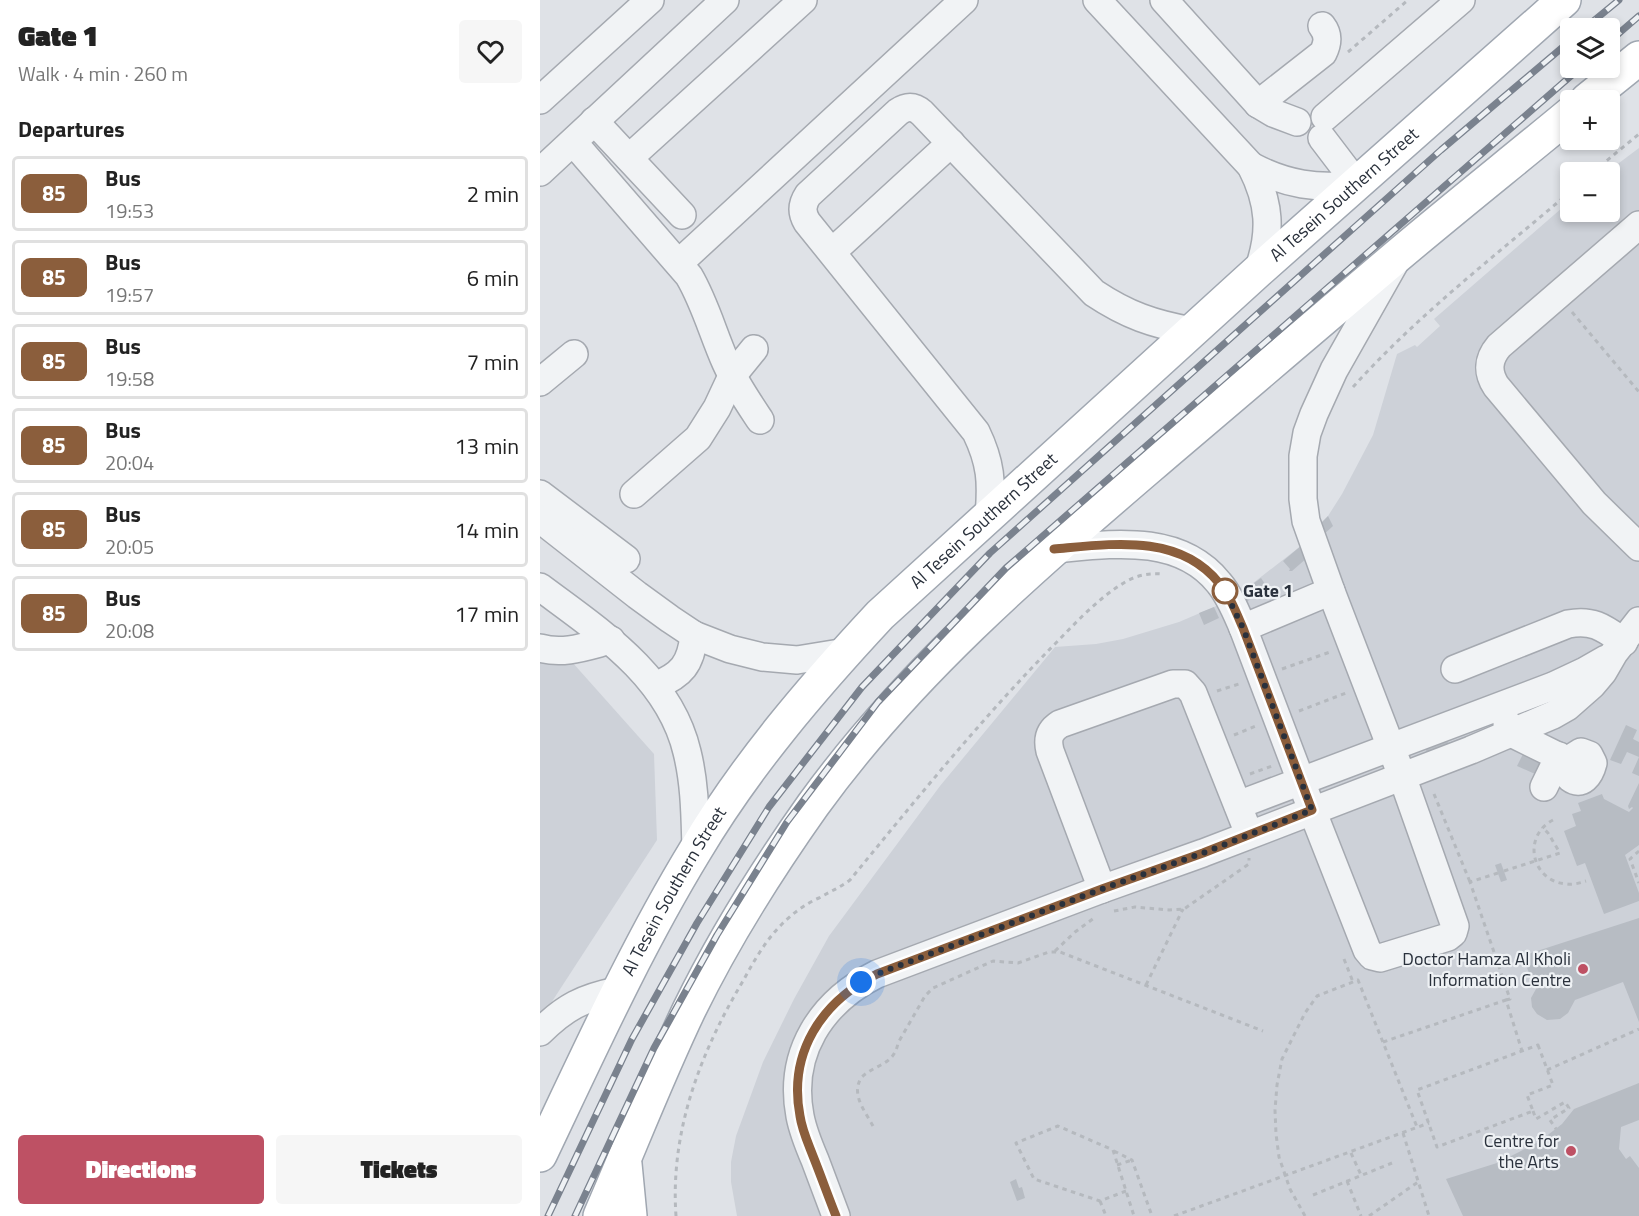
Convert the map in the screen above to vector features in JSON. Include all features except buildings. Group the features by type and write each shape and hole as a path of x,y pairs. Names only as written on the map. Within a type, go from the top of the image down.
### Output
{"main road":[{"name":"Al Tesein Southern Street","path":"540,1155 617,991 696,849 775,736 846,652 880,615 1258,271 1564,0"},
{"path":"1599,90 1639,58"},
{"path":"600,1216 666,1060 719,953 770,867 809,811 852,754 891,708 974,622 1054,549 1399,255 1560,122"},
{"path":"624,1160 630,1216"}],"street":[{"path":"540,100 650,0"},
{"path":"540,172 725,0"},
{"path":"629,158 803,0"},
{"path":"679,263 964,0"},
{"path":"1097,0 1244,158 1259,182 1265,199 1267,236 1258,271"},
{"path":"1120,0 1239,132 1244,158 1272,176 1294,183 1325,187 1357,184 1324,127 1321,112 1309,110 1299,116 1297,122 1273,113 1258,104 1164,0"},
{"path":"1324,127 1461,0"},
{"path":"1258,104 1323,53 1327,36 1322,26"},
{"path":"893,87 794,177 789,188 790,195 803,212 807,222 976,432 990,474 989,516"},
{"path":"803,212 808,195 903,109 908,107 918,109 1094,292 1125,312 1142,319 1163,326 1192,331"},
{"path":"594,121 682,215"},
{"path":"573,142 679,263 698,290 732,376 760,420"},
{"path":"832,252 951,143"},
{"path":"1639,225 1499,346 1494,351 1489,366 1492,380 1594,503 1639,547"},
{"path":"1054,549 1099,545 1155,546 1173,550 1198,564 1219,583 1230,599 1243,628 1366,950 1372,956 1380,958 1448,937 1453,933 1455,926 1402,776 1306,521 1303,499 1303,456 1314,414 1334,370 1399,255"},
{"path":"634,494 698,438 708,425 732,376 754,349"},
{"path":"540,382 574,354"},
{"path":"540,494 626,559"},
{"path":"540,519 636,595 694,635 730,650 762,657 797,660 846,652"},
{"path":"540,587 611,640 655,686 674,717 687,751 694,789 696,849"},
{"path":"1243,628 1331,591"},
{"path":"1455,669 1578,622 1596,624 1626,639"},
{"path":"655,686 672,679 684,668 692,652 694,635"},
{"path":"1238,805 1569,679 1626,639"},
{"path":"836,1216 800,1117 798,1082 809,1040 822,1017 847,992 877,974 1106,900 1203,853 1471,750 1553,715 1580,697 1603,672 1626,639"},
{"path":"540,648 563,651 611,640"},
{"path":"1106,900 1050,751 1048,738 1050,732 1060,724 1173,684 1181,683 1188,687 1193,693 1249,834"},
{"path":"1500,706 1511,733 1561,775"},
{"path":"1458,722 1471,750"},
{"path":"540,1032 573,1005 594,996 617,991"}],"path":[{"path":"1346,54 1408,0"},
{"path":"1605,162 1639,134"},
{"path":"1348,394 1389,348 1560,200"},
{"path":"1557,295 1639,392"},
{"path":"676,1216 675,1190 679,1142 690,1092 726,1009 771,936 794,913 850,880 927,786 1023,677 1090,610 1115,588 1134,577 1154,573 1164,574"},
{"path":"1213,742 1367,685"},
{"path":"1553,820 1542,827 1538,833 1534,845 1535,860 1544,874 1554,881 1567,884 1586,881"},
{"path":"1504,871 1560,853 1542,827"},
{"path":"1146,986 1184,909 1249,864 1249,834"},
{"path":"1639,851 1630,859 1639,883"},
{"path":"1383,1042 1510,999 1470,882 1498,873"},
{"path":"1106,900 1135,907 1184,909"},
{"path":"1055,951 1097,915"},
{"path":"873,1126 858,1098 856,1088 864,1074 886,1062 892,1056 929,991 993,961 1018,963 1055,951 1263,1031"},
{"path":"1305,1216 1284,1176 1279,1157 1276,1134 1277,1085 1281,1059 1305,1013 1317,996 1358,980 1417,1127"},
{"path":"1506,1000 1522,1051"},
{"path":"1547,1070 1639,1029"},
{"path":"1533,1111 1437,1147 1417,1090 1538,1045 1553,1085 1527,1095 1533,1111 1536,1119 1565,1102 1569,1108 1550,1120 1556,1129"},
{"path":"1174,1216 1429,1123"},
{"path":"1126,1191 1100,1201 1034,1179 1016,1143 1059,1126 1113,1150 1131,1160 1152,1216"},
{"path":"1403,1133 1429,1216"},
{"path":"1113,1150 1134,1216"},
{"path":"1351,1152 1362,1175"},
{"path":"1117,1165 1131,1160"},
{"path":"1313,1195 1392,1163"},
{"path":"1347,1181 1361,1216"},
{"path":"1369,1216 1418,1182"},
{"path":"1100,1201 1106,1216"}],"shaded area":[{"path":"1639,148 1639,1216 737,1216 731,1182 731,1162 736,1136 763,1062 829,936 940,786 1055,647 1096,644 1123,639 1179,622 1239,594 1302,545 1328,516 1373,435 1397,354 1415,345 1417,347 1440,326 1434,319 1560,210 1560,222 1620,222 1620,162"},
{"path":"540,636 564,653 654,754 657,840 540,1020"}],"railway":[{"path":"1597,18 1619,0"},
{"path":"1620,32 1639,16"},
{"path":"548,1216 632,1039 697,923 769,807 862,687 990,553 1441,150 1560,49"},
{"path":"575,1216 654,1048 717,935 787,822 878,702 1006,568 1569,78"}],"bus line":[{"name":"85","path":"836,1216 805,1134 798,1100 798,1082 806,1048 822,1017 834,1003 861,982 877,974 1312,810 1243,628 1230,599 1206,569 1173,550 1155,546 1108,545 1054,549"}],"place":[{"name":"Gate 1","path":"1225,591"},
{"name":"Doctor Hamza Al Kholi Information Centre","path":"1583,969"},
{"name":"Centre for the Arts","path":"1571,1151"}],"route":[{"path":"861,982 1312,810 1243,628 1225,591"}]}
